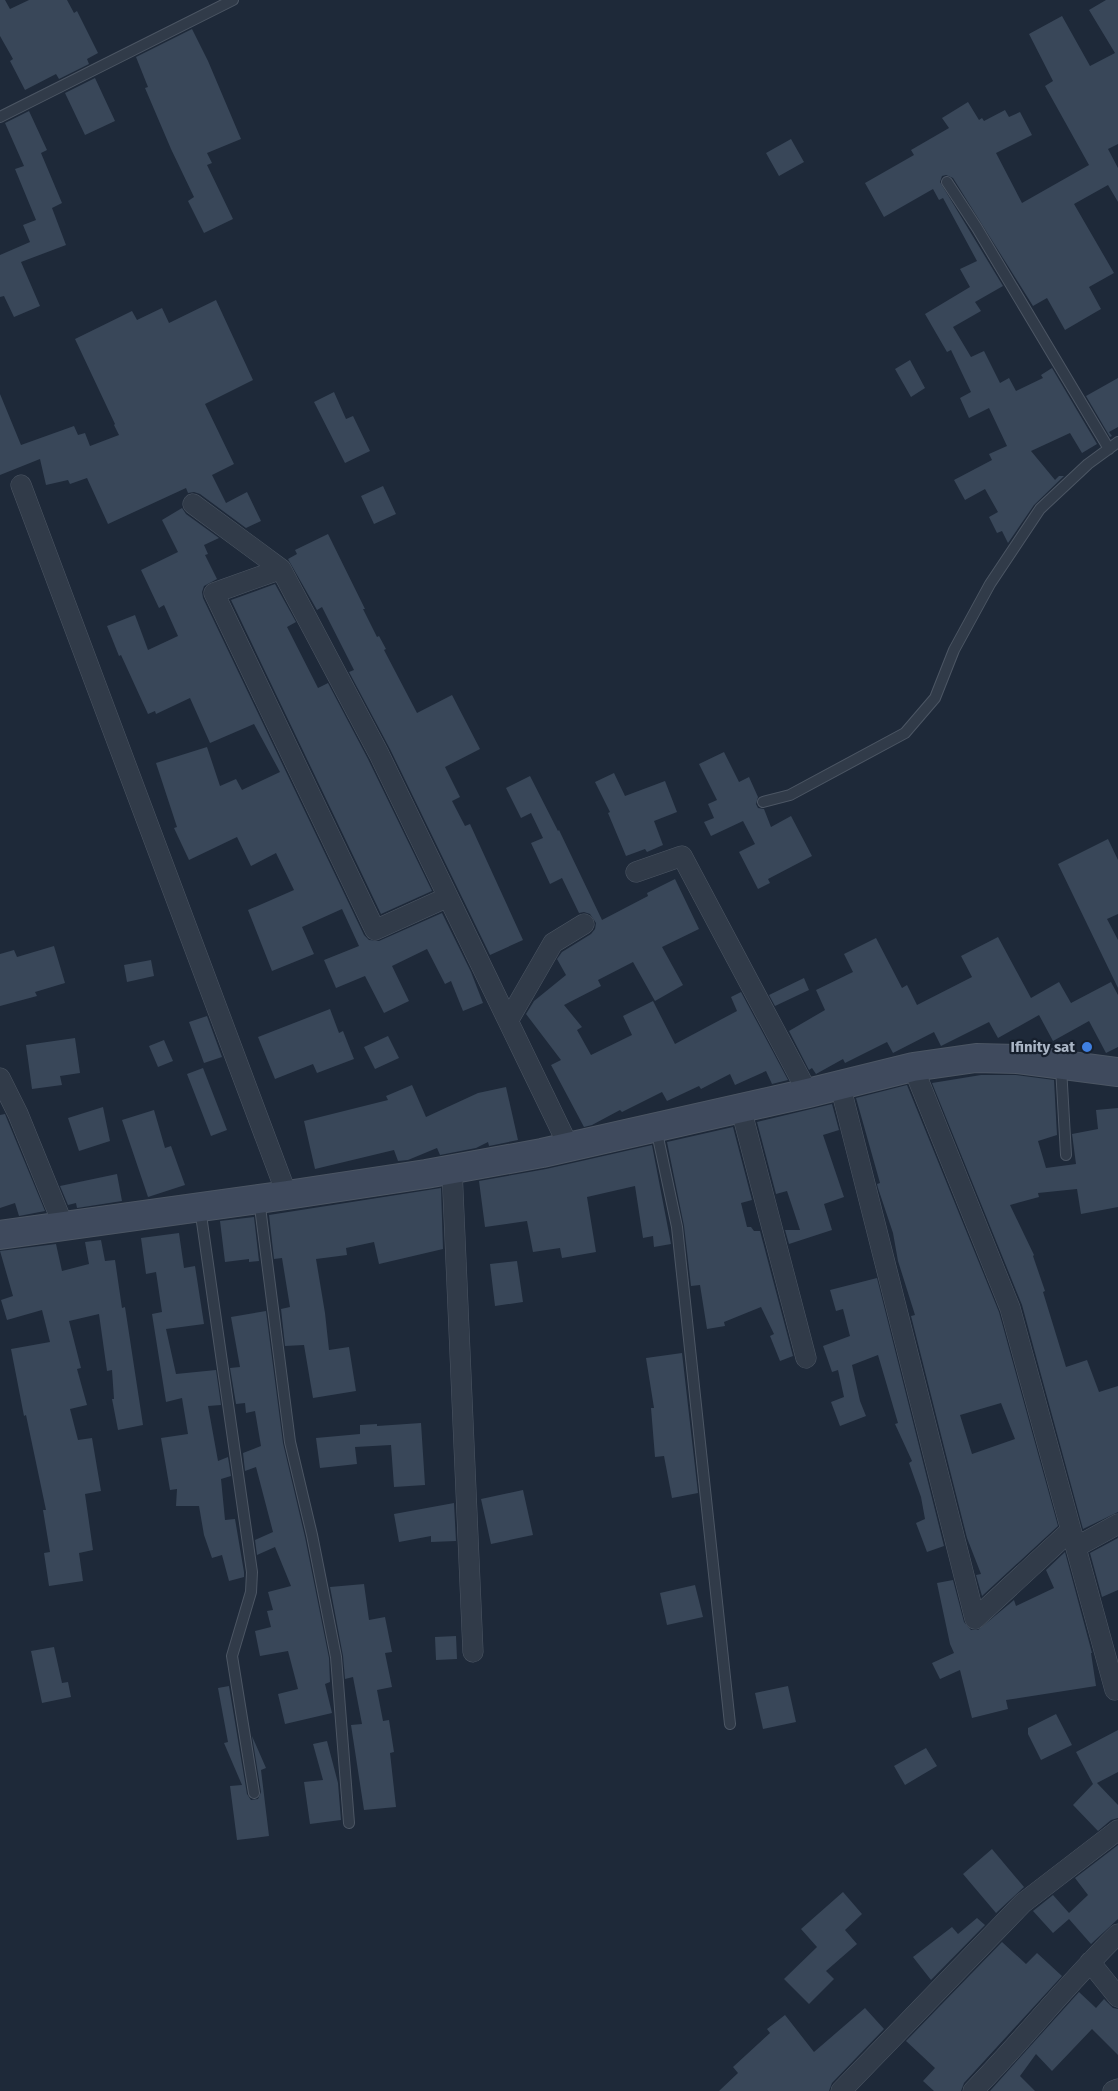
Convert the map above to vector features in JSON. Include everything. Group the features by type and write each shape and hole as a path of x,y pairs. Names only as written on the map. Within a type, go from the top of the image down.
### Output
{"street":[{"path":"21,485 287,1195"},
{"path":"193,504 281,570 379,754 569,1147"},
{"path":"281,570 214,593 375,930 448,897"},
{"path":"636,872 682,856 808,1093"},
{"path":"508,1021 553,943 584,924"},
{"path":"0,1235 287,1195 452,1169 656,1128 913,1067 976,1058 1017,1059 1118,1072"},
{"path":"913,1067 1010,1308 1115,1690"},
{"path":"0,1078 18,1114 64,1227"},
{"path":"840,1085 975,1619 1074,1538 1118,1524"},
{"path":"741,1108 806,1358"},
{"path":"452,1169 474,1652"},
{"path":"842,2091 1023,1903 1118,1830"},
{"path":"973,2091 1118,1934"},
{"path":"1090,1962 1118,1997"},
{"path":"1113,2091 1118,2089"}],"lane":[{"path":"0,117 233,0"},
{"path":"763,802 790,795 905,732 935,698 954,650 990,584 1040,509 1088,464 1113,445 947,182"},
{"path":"1060,1064 1066,1155"},
{"path":"656,1128 677,1227 730,1724"},
{"path":"259,1199 290,1442 312,1535 336,1657 348,1823"},
{"path":"200,1207 252,1572 251,1592 232,1656 254,1793"}],"building":[{"path":"0,0 5,0 10,9 29,0 67,0 74,13 77,11 98,53 87,59 89,64 59,79 56,74 25,90 10,61 13,59 0,36"},
{"path":"1106,0 1118,0 1118,144 1108,149 1118,168 1118,202 1108,185 1074,204 1114,273 1089,287 1101,309 1065,330 1047,298 1033,306 953,178 942,176 940,182 1003,286 975,302 981,311 953,327 971,357 984,351 1000,383 1009,378 1016,391 1043,378 1041,375 1052,368 1097,444 1082,453 1070,433 1031,451 1055,480 1059,476 1064,476 1034,505 1008,543 1002,531 997,533 989,517 998,512 985,489 965,500 954,480 992,460 989,454 1007,446 989,408 969,418 960,398 971,392 951,350 947,352 925,314 970,287 960,269 977,261 943,198 939,200 933,189 884,217 865,183 914,155 911,150 949,128 942,118 968,102 979,120 982,118 984,121 1005,110 1009,117 1020,112 1032,135 996,153 1022,203 1089,165 1045,86 1053,81 1029,34 1062,16 1090,66 1115,53 1089,10"},
{"path":"192,29 241,139 207,153 212,163 207,165 233,219 204,233 188,201 194,197 145,88 148,87 136,57"},
{"path":"95,78 115,121 85,135 65,93"},
{"path":"29,111 47,150 41,153 62,203 52,208 66,245 21,262 40,306 14,317 4,296 0,297 0,255 30,242 23,225 36,220 15,169 24,166 5,123"},
{"path":"791,139 804,162 779,176 766,153"},
{"path":"216,300 253,380 205,404 234,464 212,475 226,503 247,492 261,521 246,528 200,494 188,493 186,488 108,524 87,478 70,484 68,480 46,485 40,459 0,475 0,394 21,445 74,426 78,435 85,433 90,446 119,435 75,339 132,311 137,320 162,308 169,323"},
{"path":"910,360 925,388 911,397 895,369"},
{"path":"1118,378 1118,427 1109,432 1112,436 1110,437 1086,396"},
{"path":"334,392 346,419 353,416 370,451 345,463 314,402"},
{"path":"383,486 396,514 374,524 361,496"},
{"path":"182,508 186,514 219,538 204,545 208,554 205,555 217,579 204,586 203,598 364,935 369,940 379,941 442,913 471,972 483,1003 463,1011 451,981 445,984 427,949 392,966 409,1001 384,1013 365,976 336,988 324,960 359,946 342,909 302,927 314,954 272,971 248,910 294,890 276,853 251,866 237,837 189,860 174,828 177,827 156,763 207,747 220,786 236,779 242,790 280,772 254,724 210,743 190,698 156,714 155,711 148,714 107,626 135,615 148,650 178,636 164,605 159,608 141,570 178,552 162,520"},
{"path":"328,534 365,609 363,609 377,637 379,636 386,649 384,650 417,713 452,695 480,749 445,767 460,797 452,801 465,826 470,824 523,940 490,955 390,749 349,672 354,670 322,607 317,610 288,559 297,554 295,550"},
{"path":"275,584 296,622 287,627 318,688 328,683 432,891 381,914 231,600"},
{"path":"724,752 739,782 749,777 758,797 756,804 758,808 764,809 771,827 791,816 812,856 768,879 770,883 758,889 739,852 755,844 743,821 711,836 704,822 714,818 708,804 717,800 699,764"},
{"path":"614,773 625,796 665,781 677,812 654,821 663,845 647,852 645,849 626,856 608,813 610,812 595,782"},
{"path":"530,776 602,920 675,879 699,929 662,947 683,985 655,1001 633,962 598,980 601,986 564,1005 582,1027 577,1030 591,1055 632,1035 623,1016 653,1001 675,1044 737,1011 731,997 741,992 788,1080 772,1084 766,1071 735,1085 730,1074 701,1089 699,1086 667,1101 662,1092 622,1112 620,1110 584,1127 551,1065 561,1060 526,1014 534,1001 566,975 557,959 562,952 591,934 596,923 590,914 579,913 562,878 550,884 531,843 543,838 531,813 521,818 506,788"},
{"path":"1108,839 1118,860 1118,914 1107,919 1118,940 1118,988 1058,864"},
{"path":"998,937 1031,998 1059,982 1071,1003 1111,982 1118,995 1118,1047 1106,1053 1089,1021 1053,1041 1039,1015 998,1038 989,1022 941,1046 934,1032 893,1053 887,1042 845,1063 843,1059 816,1074 812,1068 809,1070 789,1031 825,1010 816,990 853,972 844,954 876,938 902,988 907,985 917,1005 972,977 961,956"},
{"path":"54,946 65,983 35,992 37,996 0,1006 0,954 14,950 17,957"},
{"path":"151,960 154,976 127,982 124,965"},
{"path":"804,978 809,990 775,1006 769,995"},
{"path":"330,1009 339,1033 343,1031 354,1059 317,1073 313,1064 275,1079 258,1037"},
{"path":"207,1016 222,1057 204,1063 189,1022"},
{"path":"388,1036 399,1058 375,1069 364,1047"},
{"path":"75,1038 80,1073 60,1076 62,1085 32,1089 26,1045"},
{"path":"164,1040 173,1061 158,1067 149,1046"},
{"path":"203,1068 227,1130 211,1136 187,1074"},
{"path":"981,1075 1016,1075 1054,1080 1057,1135 1038,1141 1046,1168 1076,1164 1072,1134 1098,1129 1096,1110 1118,1108 1118,1207 1081,1214 1077,1189 1038,1193 1039,1197 1010,1205 1034,1255 1066,1367 1087,1360 1099,1392 1118,1386 1118,1512 1083,1529 1022,1305 932,1083"},
{"path":"412,1085 426,1117 478,1093 506,1087 518,1140 489,1146 488,1142 476,1148 440,1155 437,1148 408,1160 398,1161 394,1150 315,1169 304,1121 388,1100 386,1096"},
{"path":"907,1085 999,1312 1058,1526 982,1596 976,1575 981,1574 967,1538 911,1316 915,1315 898,1261 893,1233 878,1188 877,1184 880,1183 856,1098","holes":["1001,1403 1015,1439 972,1454 960,1415"]},
{"path":"832,1104 839,1130 823,1135 844,1197 824,1204 832,1230 789,1244 785,1230 800,1230 787,1191 776,1194 757,1122"},
{"path":"103,1107 110,1141 79,1151 68,1118"},
{"path":"154,1110 165,1148 171,1146 185,1185 148,1197 122,1120"},
{"path":"5,1114 45,1211 19,1216 15,1203 0,1208 0,1115"},
{"path":"733,1127 752,1200 741,1203 747,1227 760,1231 793,1356 780,1361 770,1336 774,1334 761,1307 724,1322 725,1326 707,1329 700,1285 691,1286 684,1226 667,1142"},
{"path":"652,1145 671,1244 654,1247 653,1236 643,1238 635,1186 587,1197 596,1252 562,1258 560,1248 533,1252 527,1221 485,1227 479,1181 546,1169"},
{"path":"117,1174 122,1201 77,1208 76,1203 68,1205 60,1186"},
{"path":"441,1188 443,1249 379,1264 374,1242 346,1248 347,1255 316,1259 329,1350 349,1347 356,1391 313,1398 304,1345 285,1346 281,1309 290,1307 282,1258 274,1259 269,1215"},
{"path":"254,1217 259,1261 249,1262 249,1259 225,1262 220,1221"},
{"path":"179,1233 184,1268 195,1266 204,1324 166,1329 176,1374 216,1370 221,1405 208,1406 218,1461 228,1457 231,1476 221,1479 225,1520 235,1519 244,1572 244,1577 229,1581 222,1555 212,1558 204,1535 199,1506 176,1506 177,1489 170,1490 161,1438 188,1434 182,1398 166,1402 152,1314 162,1312 156,1272 146,1274 141,1238"},
{"path":"101,1240 105,1261 115,1260 122,1308 125,1307 143,1425 118,1430 112,1399 114,1399 112,1370 107,1371 99,1314 69,1321 81,1368 77,1369 87,1405 70,1409 78,1440 92,1438 101,1491 85,1494 93,1550 79,1553 83,1581 49,1586 44,1553 50,1552 43,1510 46,1510 11,1349 50,1342 42,1310 7,1320 1,1300 13,1296 0,1251 56,1244 62,1271 89,1264 85,1242"},
{"path":"517,1261 523,1302 495,1306 490,1264"},
{"path":"877,1278 944,1546 927,1552 916,1523 925,1519 921,1497 909,1463 912,1461 895,1424 898,1423 878,1355 852,1365 860,1401 866,1416 840,1426 831,1402 844,1397 838,1370 832,1372 823,1346 850,1336 843,1309 836,1311 830,1290"},
{"path":"266,1311 283,1443 305,1537 329,1658 330,1682 325,1684 332,1713 285,1724 278,1694 298,1689 288,1651 260,1656 255,1631 271,1627 267,1611 273,1610 268,1592 291,1586 275,1547 257,1555 255,1540 273,1532 256,1467 245,1471 243,1453 261,1446 255,1411 246,1413 245,1403 236,1404 230,1368 240,1367 231,1317"},
{"path":"682,1353 698,1493 672,1498 664,1456 655,1457 651,1408 654,1408 646,1358"},
{"path":"421,1423 425,1485 394,1487 391,1445 355,1447 357,1464 320,1468 316,1438 360,1434 360,1425"},
{"path":"523,1490 533,1535 491,1544 481,1499"},
{"path":"454,1503 456,1541 431,1542 431,1536 399,1542 394,1514"},
{"path":"1118,1538 1118,1590 1102,1597 1090,1553"},
{"path":"1065,1552 1092,1653 1096,1686 1006,1700 1008,1709 972,1718 960,1670 940,1679 932,1663 954,1653 937,1583 953,1580 964,1622 971,1630 978,1630 1014,1600 1016,1606 1054,1588 1046,1570"},
{"path":"364,1584 369,1620 385,1617 392,1652 385,1653 392,1687 377,1690 383,1721 389,1720 394,1752 390,1753 396,1807 364,1810 351,1725 362,1724 353,1677 345,1679 330,1587"},
{"path":"695,1585 703,1617 667,1625 660,1593"},
{"path":"456,1636 457,1659 436,1660 435,1637"},
{"path":"54,1647 62,1683 68,1682 71,1697 42,1703 31,1651"},
{"path":"229,1686 247,1794 251,1800 258,1799 261,1792 252,1736 266,1768 261,1770 269,1836 237,1840 230,1786 242,1785 224,1743 228,1742 218,1688"},
{"path":"788,1686 796,1722 763,1729 755,1693"},
{"path":"1056,1714 1072,1745 1041,1760 1028,1734 1028,1728"},
{"path":"1118,1730 1118,1772 1097,1783 1118,1805 1118,1818 1111,1820 1098,1831 1073,1805 1093,1784 1076,1752"},
{"path":"327,1741 338,1783 341,1820 310,1824 304,1782 323,1780 313,1744"},
{"path":"926,1748 937,1766 905,1785 894,1766"},
{"path":"1118,1845 1118,1919 1091,1944 1069,1919 1053,1933 1033,1911 1053,1895 1069,1913 1088,1895 1075,1878"},
{"path":"992,1849 1024,1887 996,1913 963,1874"},
{"path":"843,1892 862,1914 845,1930 857,1944 826,1971 834,1979 809,2004 784,1979 817,1947 801,1929"},
{"path":"977,1918 985,1925 931,1980 913,1957 952,1927 958,1934"},
{"path":"1002,1942 1026,1964 1037,1953 1062,1976 964,2083 961,2091 934,2091 923,2081 935,2068 906,2041"},
{"path":"1079,1992 1096,2008 1104,1999 1113,2008 1118,2009 1118,2055 1092,2029 1052,2071 1036,2054 1020,2076 1035,2091 990,2091"},
{"path":"865,2008 884,2029 832,2083 829,2091 719,2091 738,2073 733,2067 770,2033 767,2029 785,2015 814,2052"}],"place":[{"name":"Ifinity sat","path":"1087,1047"}]}
